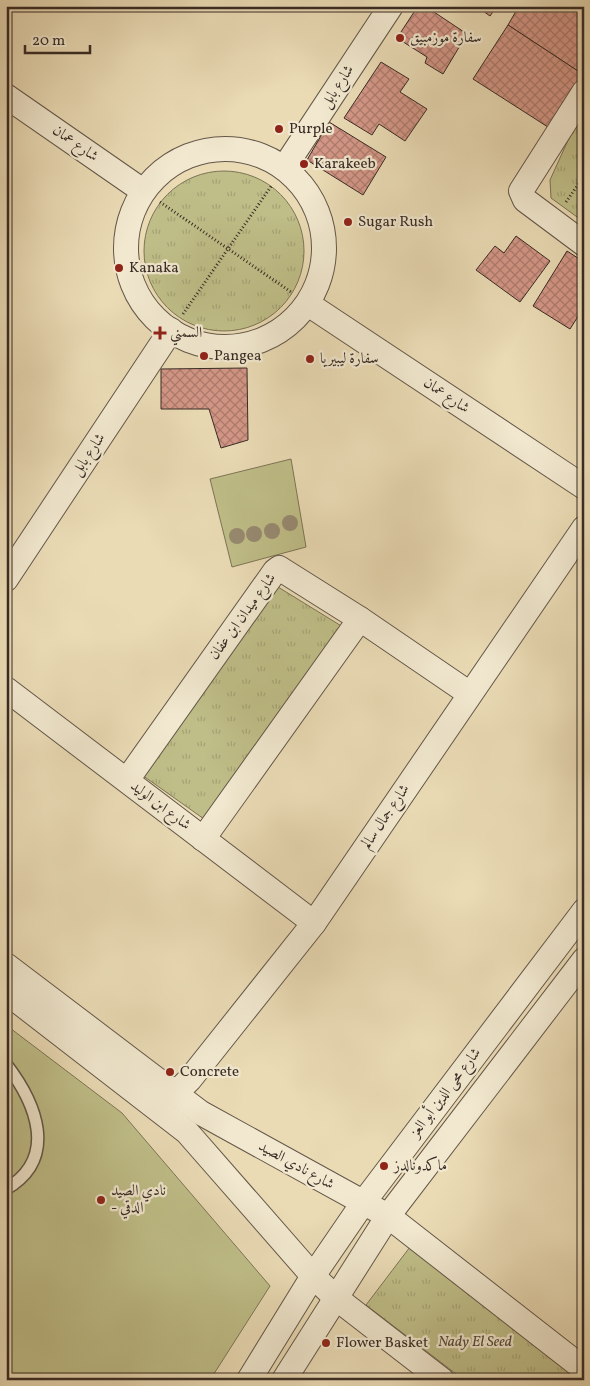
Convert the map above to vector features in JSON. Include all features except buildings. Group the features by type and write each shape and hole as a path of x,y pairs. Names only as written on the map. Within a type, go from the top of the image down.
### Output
{"street":[{"name":"شارع بابل","path":"284,168 391,6"},
{"path":"584,92 521,191 525,200 584,244"},
{"name":"شارع عمان","path":"6,96 144,191"},
{"path":"229,149 248,151 267,158 284,168 306,190 320,216 325,247 321,276 308,304 288,326 261,340 232,347 202,344 171,330 150,312 133,284 126,253 130,220 144,191 156,176 172,164 190,155 209,150 229,149"},
{"name":"شارع عمان","path":"308,304 584,488"},
{"name":"شارع بابل","path":"6,580 171,330"},
{"name":"شارع جمال سالم","path":"171,1091 182,1087 190,1079 314,923 584,528"},
{"name":"شارع ميدان ابن عفان","path":"127,780 277,569 283,569 470,694"},
{"path":"203,839 360,620"},
{"name":"شارع ابن الوليد","path":"6,689 314,923"},
{"name":"شارع محى الدين أبو العز","path":"249,1380 313,1276 363,1203 584,911"},
{"name":"شارع محى الدين أبو العز","path":"284,1380 388,1216 584,960"},
{"name":"شارع نادي الصيد","path":"6,965 171,1091 206,1115 388,1216 584,1369"},
{"path":"6,992 188,1132 313,1276 336,1298 442,1380"}],"lane":[{"path":"6,1064 29,1101 38,1128 37,1148 31,1167 18,1182 6,1189"}],"path":[{"path":"171,330 284,168"},
{"path":"552,221 584,176"},
{"path":"144,191 308,304"}],"green space":[{"path":"584,105 584,222 551,198 550,180"},
{"path":"232,171 262,180 281,194 291,206 298,220 303,235 303,267 298,282 291,296 281,308 269,318 247,328 232,331 216,331 201,328 179,318 157,296 145,267 144,243 147,228 157,206 179,184 208,172"},
{"path":"291,459 306,547 232,567 210,479"},
{"path":"278,587 343,627 204,819 142,775"},
{"name":"نادي الصيد - الدقي","path":"6,1025 122,1113 270,1286 210,1380 6,1380"},
{"name":"Nady El Seed","path":"410,1247 584,1380 464,1380 366,1305"}],"place":[{"name":"سفارة موزمبيق","path":"400,38"},
{"name":"Purple","path":"279,129"},
{"name":"Karakeeb","path":"304,164"},
{"name":"Sugar Rush","path":"348,222"},
{"name":"Kanaka","path":"119,268"},
{"name":"السمني","path":"160,333"},
{"name":"Pangea","path":"204,356"},
{"name":"سفارة ليبيريا","path":"310,359"},
{"name":"Concrete","path":"170,1072"},
{"name":"ماكدونالدز","path":"384,1166"},
{"name":"نادي الصيد - الدقي","path":"101,1200"},
{"name":"Flower Basket","path":"326,1343"}]}
